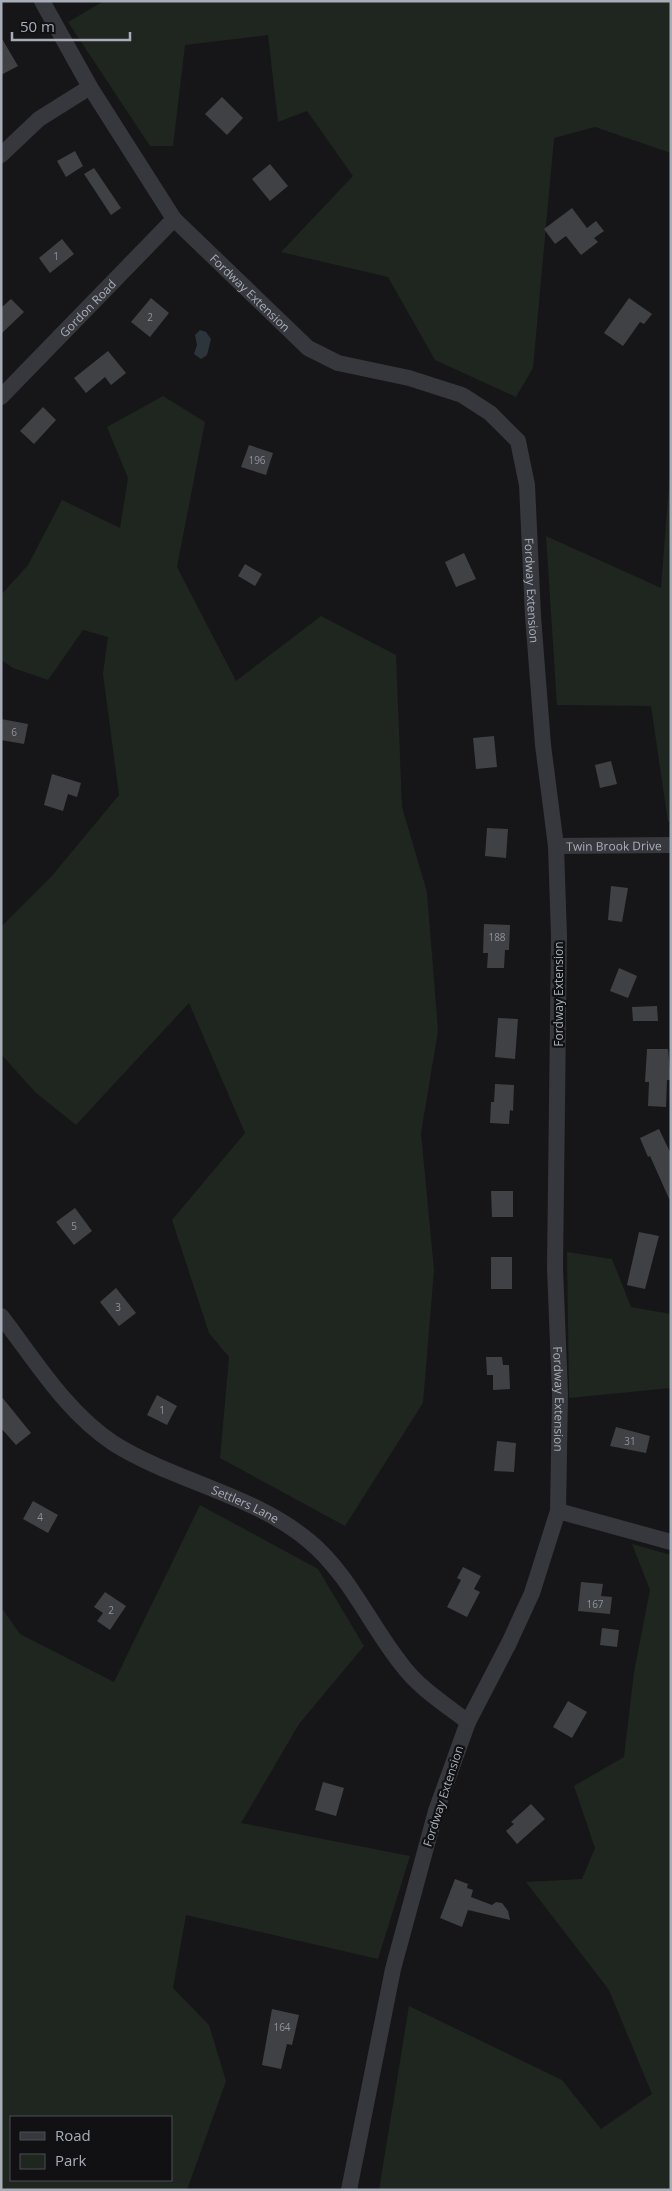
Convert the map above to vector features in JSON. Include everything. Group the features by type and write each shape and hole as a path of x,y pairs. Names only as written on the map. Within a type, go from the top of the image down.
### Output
{"street":[{"name":"Fordway Extension","path":"42,1 90,87 174,219 308,348 338,362 409,378 462,395 490,413 518,441 527,485 533,616 543,745 556,846 559,1012 555,1268 560,1394 558,1511 532,1593 510,1642 468,1722 436,1811 393,1969 349,2190"},
{"path":"1,155 39,119 90,87"},
{"name":"Gordon Road","path":"1,397 174,219"},
{"name":"Twin Brook Drive","path":"556,846 671,845"},
{"name":"Settlers Lane","path":"1,1316 58,1390 98,1432 145,1460 261,1510 311,1543 327,1557 345,1580 403,1667 433,1695 468,1722"},
{"path":"558,1511 671,1542"}],"green space":[{"path":"104,1 671,1 671,153 595,127 554,138 533,368 516,397 435,360 388,277 281,252 353,176 307,111 278,122 268,35 185,45 173,146 150,146 68,22"},
{"path":"163,396 205,422 177,567 236,681 321,616 396,655 402,807 427,892 438,1031 421,1133 434,1270 423,1403 345,1526 220,1458 229,1357 209,1333 172,1220 245,1133 189,1003 76,1125 35,1092 1,1054 1,927 51,877 119,795 103,674 108,637 83,630 48,680 13,668 1,660 1,595 28,565 62,500 120,528 128,478 107,427"},
{"path":"671,459 671,821 668,822 651,706 557,705 546,536 661,588"},
{"path":"567,1252 612,1259 631,1307 671,1314 671,1388 569,1398"},
{"path":"200,1505 318,1569 364,1646 299,1724 241,1823 410,1856 378,1959 186,1915 173,1988 209,2025 226,2081 187,2190 1,2190 1,1607 20,1634 114,1682"},
{"path":"632,1544 671,1555 671,2190 379,2190 409,2006 562,2080 601,2129 652,2094 609,1990 526,1882 582,1879 595,1848 574,1786 624,1757 634,1672 650,1590"}],"shaded area":[{"path":"200,330 206,332 211,339 207,355 201,359 194,354 197,345 195,335"}],"building":[{"path":"1,37 18,66 1,75"},
{"path":"222,97 243,118 227,135 205,114"},
{"path":"75,151 83,166 66,177 57,161"},
{"path":"270,164 288,186 270,201 252,179"},
{"path":"94,168 121,208 111,215 84,174"},
{"path":"572,208 587,228 596,221 604,231 594,238 598,242 581,255 566,236 555,244 544,229"},
{"path":"62,239 74,254 50,273 39,258"},
{"path":"151,298 169,313 150,337 131,322"},
{"path":"629,298 652,314 644,324 640,322 623,346 604,333"},
{"path":"11,299 24,312 1,334 1,308"},
{"path":"108,351 126,373 111,385 105,377 86,393 74,378"},
{"path":"43,407 56,420 34,444 20,431"},
{"path":"249,445 273,453 266,475 241,467"},
{"path":"464,553 476,579 456,587 445,562"},
{"path":"245,564 262,574 255,586 238,576"},
{"path":"1,719 28,724 24,744 1,740"},
{"path":"494,736 497,767 476,769 473,738"},
{"path":"611,761 617,784 600,788 595,765"},
{"path":"52,774 81,783 77,797 68,794 63,811 44,805"},
{"path":"487,828 508,829 506,858 485,856"},
{"path":"611,886 628,888 622,922 608,920"},
{"path":"484,924 510,925 509,950 505,950 504,968 487,968 488,953 483,953"},
{"path":"619,968 637,976 628,998 610,991"},
{"path":"657,1006 658,1021 633,1021 632,1007"},
{"path":"498,1018 518,1019 515,1059 495,1057"},
{"path":"647,1049 668,1049 671,1080 667,1080 666,1107 648,1106 649,1082 645,1082"},
{"path":"495,1084 514,1085 513,1111 510,1110 509,1124 490,1123 491,1102 494,1102"},
{"path":"659,1129 671,1154 671,1203 640,1138"},
{"path":"491,1191 513,1191 513,1217 492,1217"},
{"path":"75,1208 92,1231 74,1245 56,1222"},
{"path":"639,1232 659,1236 645,1289 627,1285"},
{"path":"491,1257 512,1257 512,1289 491,1289"},
{"path":"116,1288 136,1313 119,1326 100,1302"},
{"path":"486,1357 502,1357 503,1365 509,1365 510,1389 493,1390 493,1375 487,1375"},
{"path":"157,1395 177,1406 167,1425 147,1415"},
{"path":"1,1396 31,1433 16,1445 1,1428"},
{"path":"616,1427 650,1436 646,1453 610,1446"},
{"path":"497,1441 516,1443 514,1472 494,1471"},
{"path":"33,1501 58,1515 48,1533 23,1519"},
{"path":"463,1567 481,1576 474,1589 480,1592 467,1617 447,1607 461,1580 457,1578"},
{"path":"581,1582 603,1584 601,1596 612,1597 610,1614 578,1611"},
{"path":"105,1592 126,1606 110,1630 97,1621 103,1613 94,1607"},
{"path":"602,1628 619,1630 617,1647 600,1645"},
{"path":"568,1701 587,1712 572,1738 553,1727"},
{"path":"323,1782 344,1788 336,1816 315,1810"},
{"path":"531,1804 545,1819 517,1844 506,1831 514,1824 511,1822"},
{"path":"455,1879 468,1884 467,1888 473,1890 471,1897 492,1905 496,1902 502,1903 508,1911 510,1920 468,1910 462,1927 440,1918"},
{"path":"272,2009 299,2015 292,2045 287,2044 281,2069 262,2065"}]}
